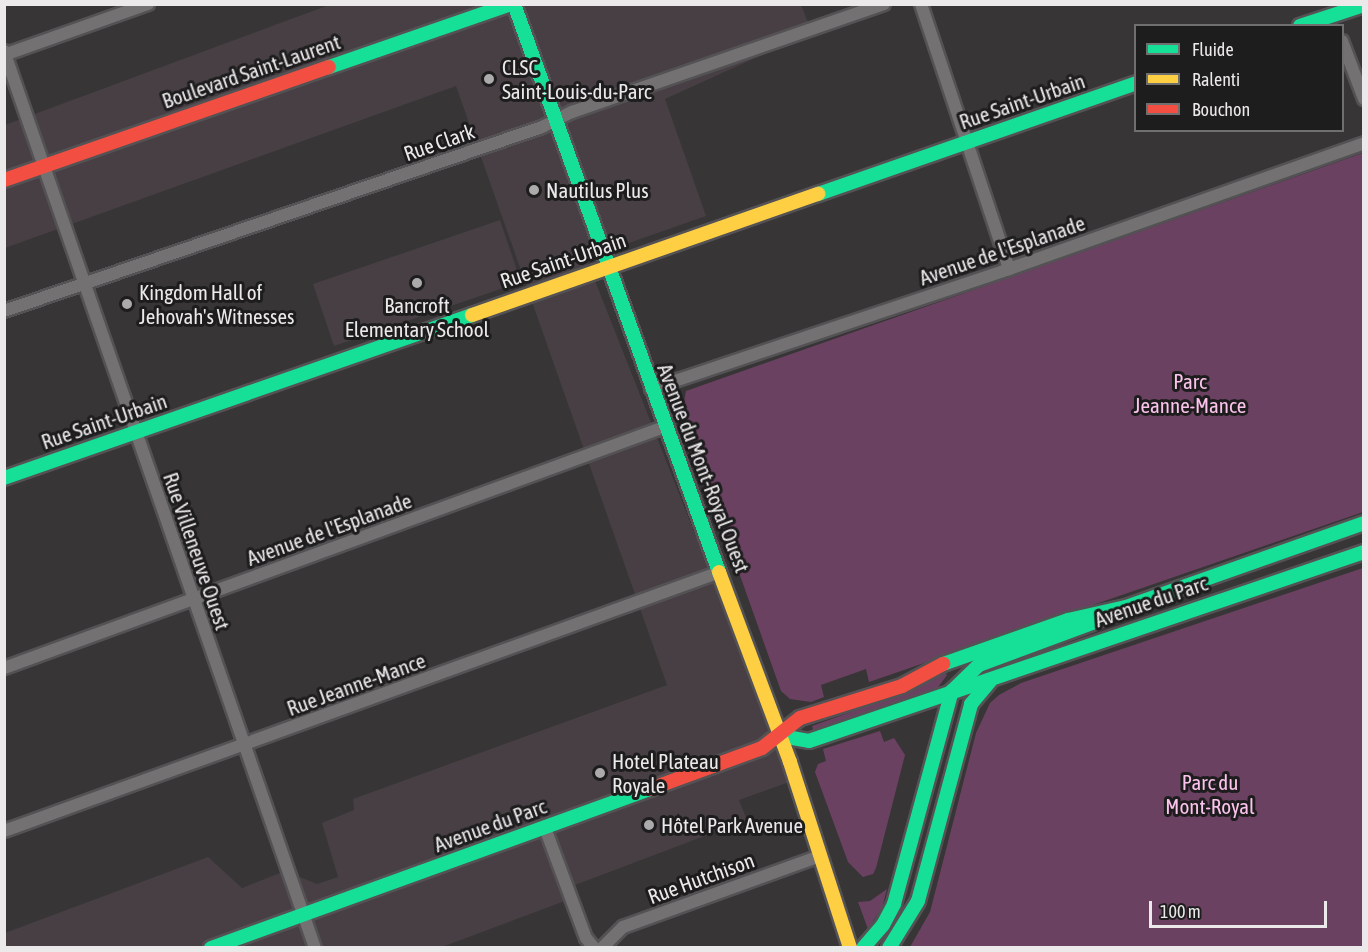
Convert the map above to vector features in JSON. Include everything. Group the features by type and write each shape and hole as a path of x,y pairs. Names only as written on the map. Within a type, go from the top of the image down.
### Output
{"main road":[{"name":"Avenue du Mont-Royal Ouest","path":"512,4 606,267 781,736 850,948"},
{"name":"Boulevard Saint-Laurent","path":"4,180 512,4"},
{"path":"1307,24 1364,4"},
{"name":"Rue Saint-Urbain","path":"4,478 1134,84"},
{"name":"Avenue du Parc","path":"952,691 979,665 1071,634 1126,607 1364,523"},
{"name":"Avenue du Parc","path":"781,736 808,741 1364,552"},
{"name":"Avenue du Parc","path":"211,948 762,748 781,736 800,718 902,686 950,660 1068,620 1126,607"},
{"path":"889,948 918,901 971,704 982,687 996,676"},
{"path":"863,948 894,904 952,691"}],"street":[{"path":"5,54 148,4"},
{"name":"Rue Clark","path":"4,311 555,121 884,4"},
{"path":"921,4 1009,269"},
{"path":"1344,46 1364,99"},
{"name":"Rue Villeneuve Ouest","path":"5,54 315,948"},
{"name":"Avenue de l'Esplanade","path":"651,389 1009,269 1364,143"},
{"name":"Avenue de l'Esplanade","path":"4,668 667,426"},
{"name":"Rue Jeanne-Mance","path":"4,831 720,572"},
{"path":"545,828 586,938 594,948"},
{"name":"Rue Hutchison","path":"602,948 623,927 820,856"}],"shaded area":[{"path":"329,5 801,5 812,32 665,99 706,216 586,258 695,534 720,572 795,780 739,800 747,820 567,888 570,899 442,947 5,947 5,933 208,857 242,888 285,871 317,884 338,877 322,823 354,810 353,799 667,685 456,86 5,248 5,125"},
{"name":"Bancroft Elementary School","path":"500,220 521,282 334,346 313,284"}],"green space":[{"name":"Parc Jeanne-Mance","path":"1363,153 1363,512 869,682 866,669 821,685 824,697 811,702 790,699 781,691 682,412 686,391"},
{"name":"Parc du Mont-Royal","path":"1363,568 1363,947 910,947 930,912 976,733 990,703 999,695 1021,683"},
{"path":"944,671 947,675 936,690 813,730 812,726 909,691"},
{"path":"880,731 884,742 894,738 905,755 876,868 873,874 863,877 848,862 815,772 818,764 826,761 823,749"},
{"path":"887,889 882,908 868,929 858,902 870,901"}],"traffic: fast":[{"path":"329,67 511,4"},
{"path":"514,4 719,572"},
{"path":"1306,24 1364,5"},
{"path":"818,194 1134,84"},
{"path":"4,478 472,315"},
{"path":"943,664 1068,620 1126,607 1364,523"},
{"path":"781,736 809,741 1364,552"},
{"path":"863,948 883,925 894,904 952,691 979,665 1097,621"},
{"path":"889,948 918,901 971,704 990,681"},
{"path":"211,948 650,789"}],"traffic: slow":[{"path":"472,315 818,194"},
{"path":"719,572 790,762 850,948"}],"traffic: jam":[{"path":"4,180 329,67"},
{"path":"650,789 762,748 800,718 902,686 943,664"}],"place":[{"name":"CLSC Saint-Louis-du-Parc","path":"489,79"},
{"name":"Nautilus Plus","path":"534,190"},
{"name":"Bancroft Elementary School","path":"417,283"},
{"name":"Kingdom Hall of Jehovah's Witnesses","path":"127,304"},
{"name":"Hotel Plateau Royale","path":"600,773"},
{"name":"Hôtel Park Avenue","path":"649,825"}]}
